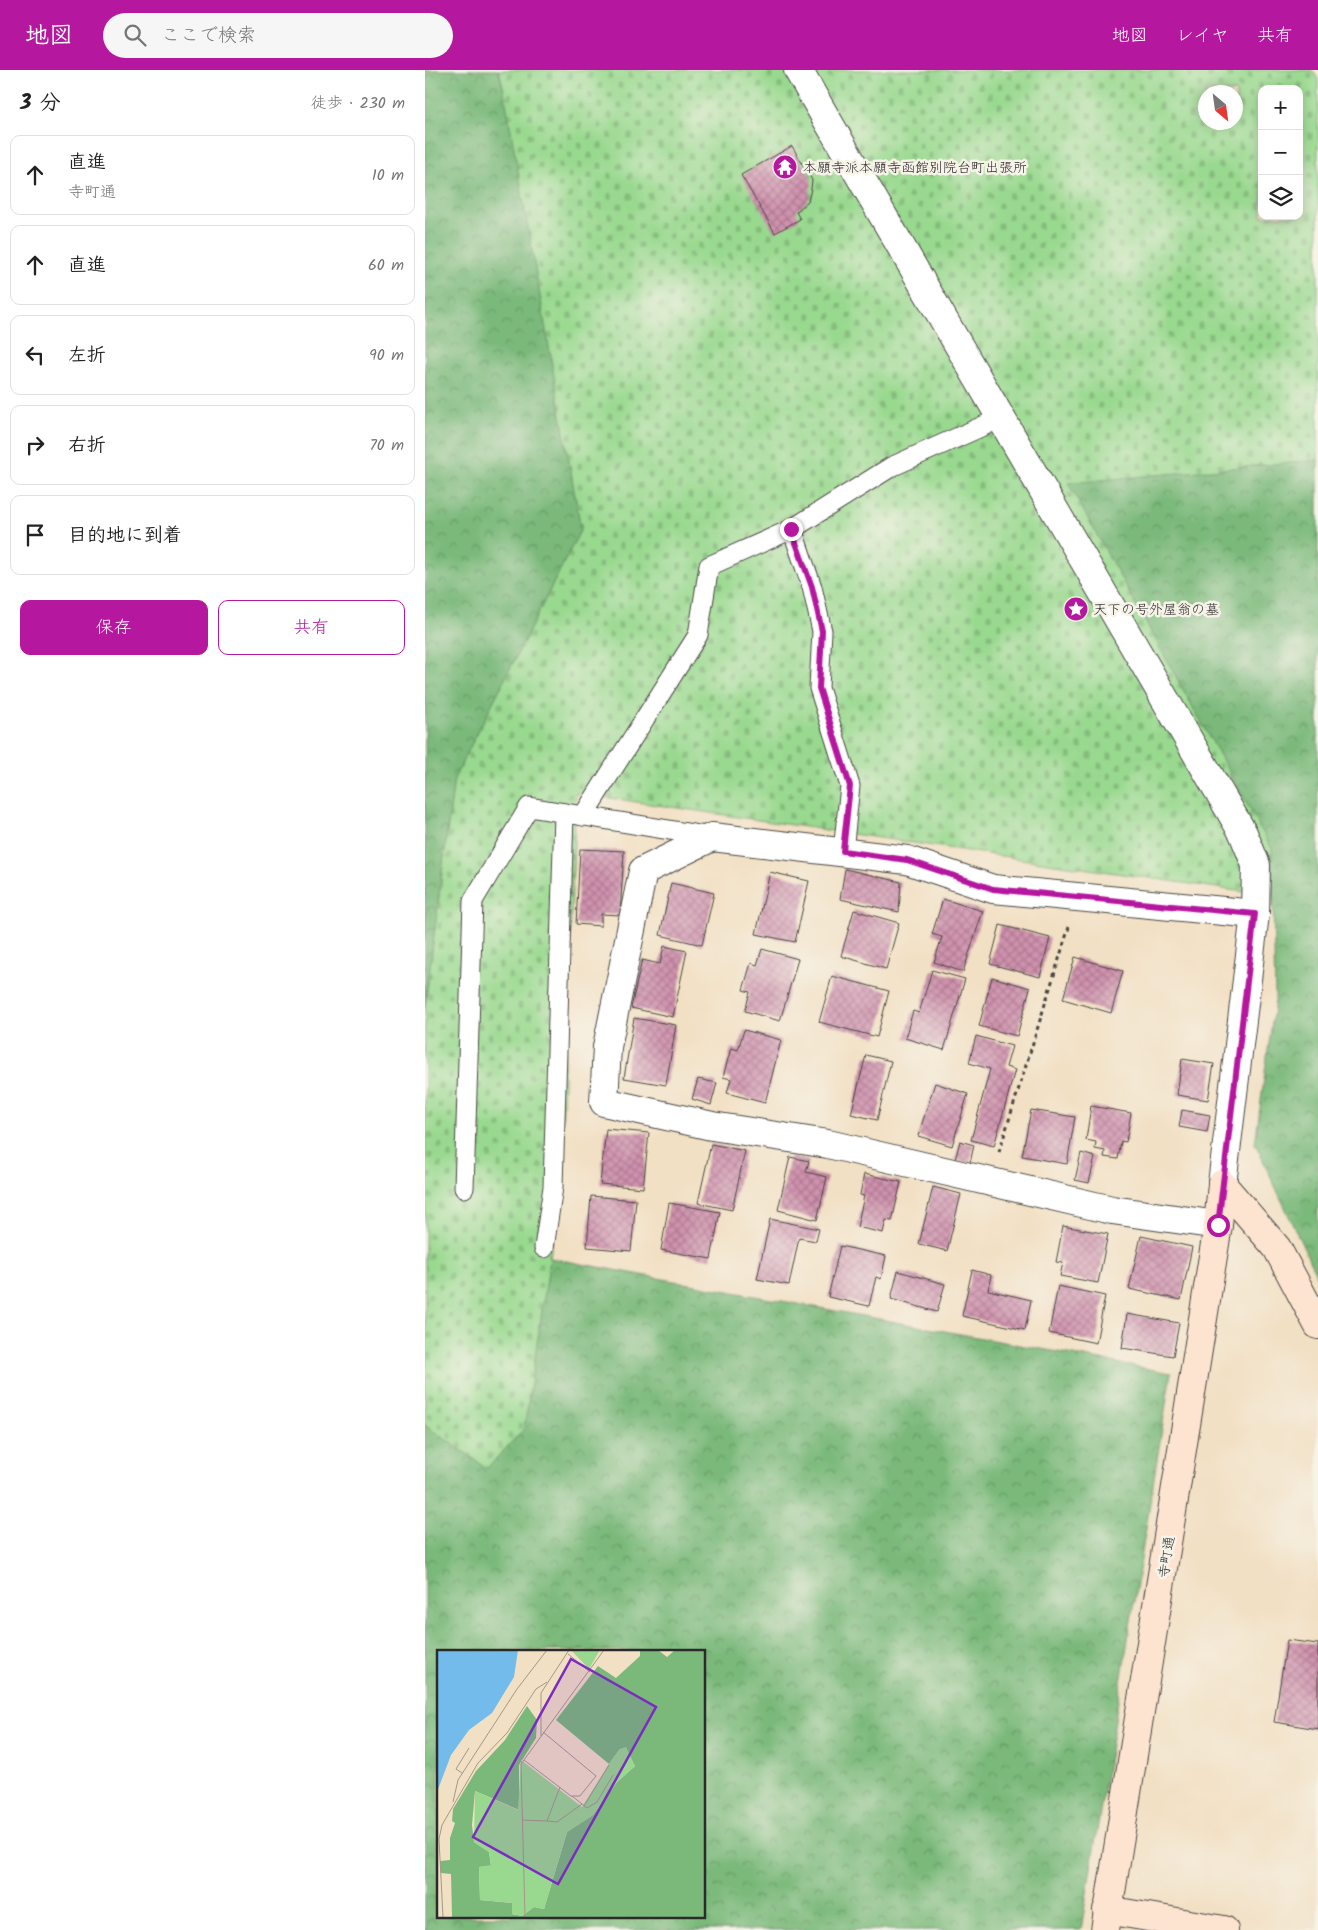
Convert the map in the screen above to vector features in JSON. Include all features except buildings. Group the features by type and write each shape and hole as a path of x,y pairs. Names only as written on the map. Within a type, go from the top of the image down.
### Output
{"street":[{"path":"798,70 1243,833 1256,865 1255,914 1222,1184 1277,1248 1318,1325"},
{"path":"1218,1225 1113,1210 828,1144 712,1126 603,1102 607,1047 643,871 712,837 907,860 993,889 1255,914"},
{"name":"寺町通","path":"1106,1920 1151,1655 1218,1225 1222,1184"},
{"path":"1106,1920 1224,1930"}],"lane":[{"path":"544,1248 553,1187 573,815 698,635 709,566 791,529 891,467 1001,418"},
{"path":"791,529 812,587 822,631 819,688 850,786 843,851"},
{"path":"464,1188 473,901 529,807 712,837"}],"path":[{"path":"990,1182 1079,898"}],"green space":[{"path":"425,70 498,70 504,90 581,529 454,779 425,1007"},
{"path":"499,70 1312,70 1318,79 1318,460 1068,483 1272,849 1271,896 576,793 560,1179 550,1258 524,1429 487,1468 425,1425 425,1007 454,779 581,529"},
{"path":"1318,460 1318,1279 1255,1143 1275,1000 1272,849 1068,483"},
{"path":"550,1258 1171,1373 1081,1930 425,1930 425,1425 487,1468 524,1429"}],"place":[{"name":"本願寺派本願寺函館別院台町出張所","path":"785,167"},
{"name":"天下の号外屋翁の墓","path":"1076,609"}],"route":[{"path":"791,529 812,587 822,631 819,688 850,786 843,851 907,860 993,889 1255,914 1218,1225"}]}
